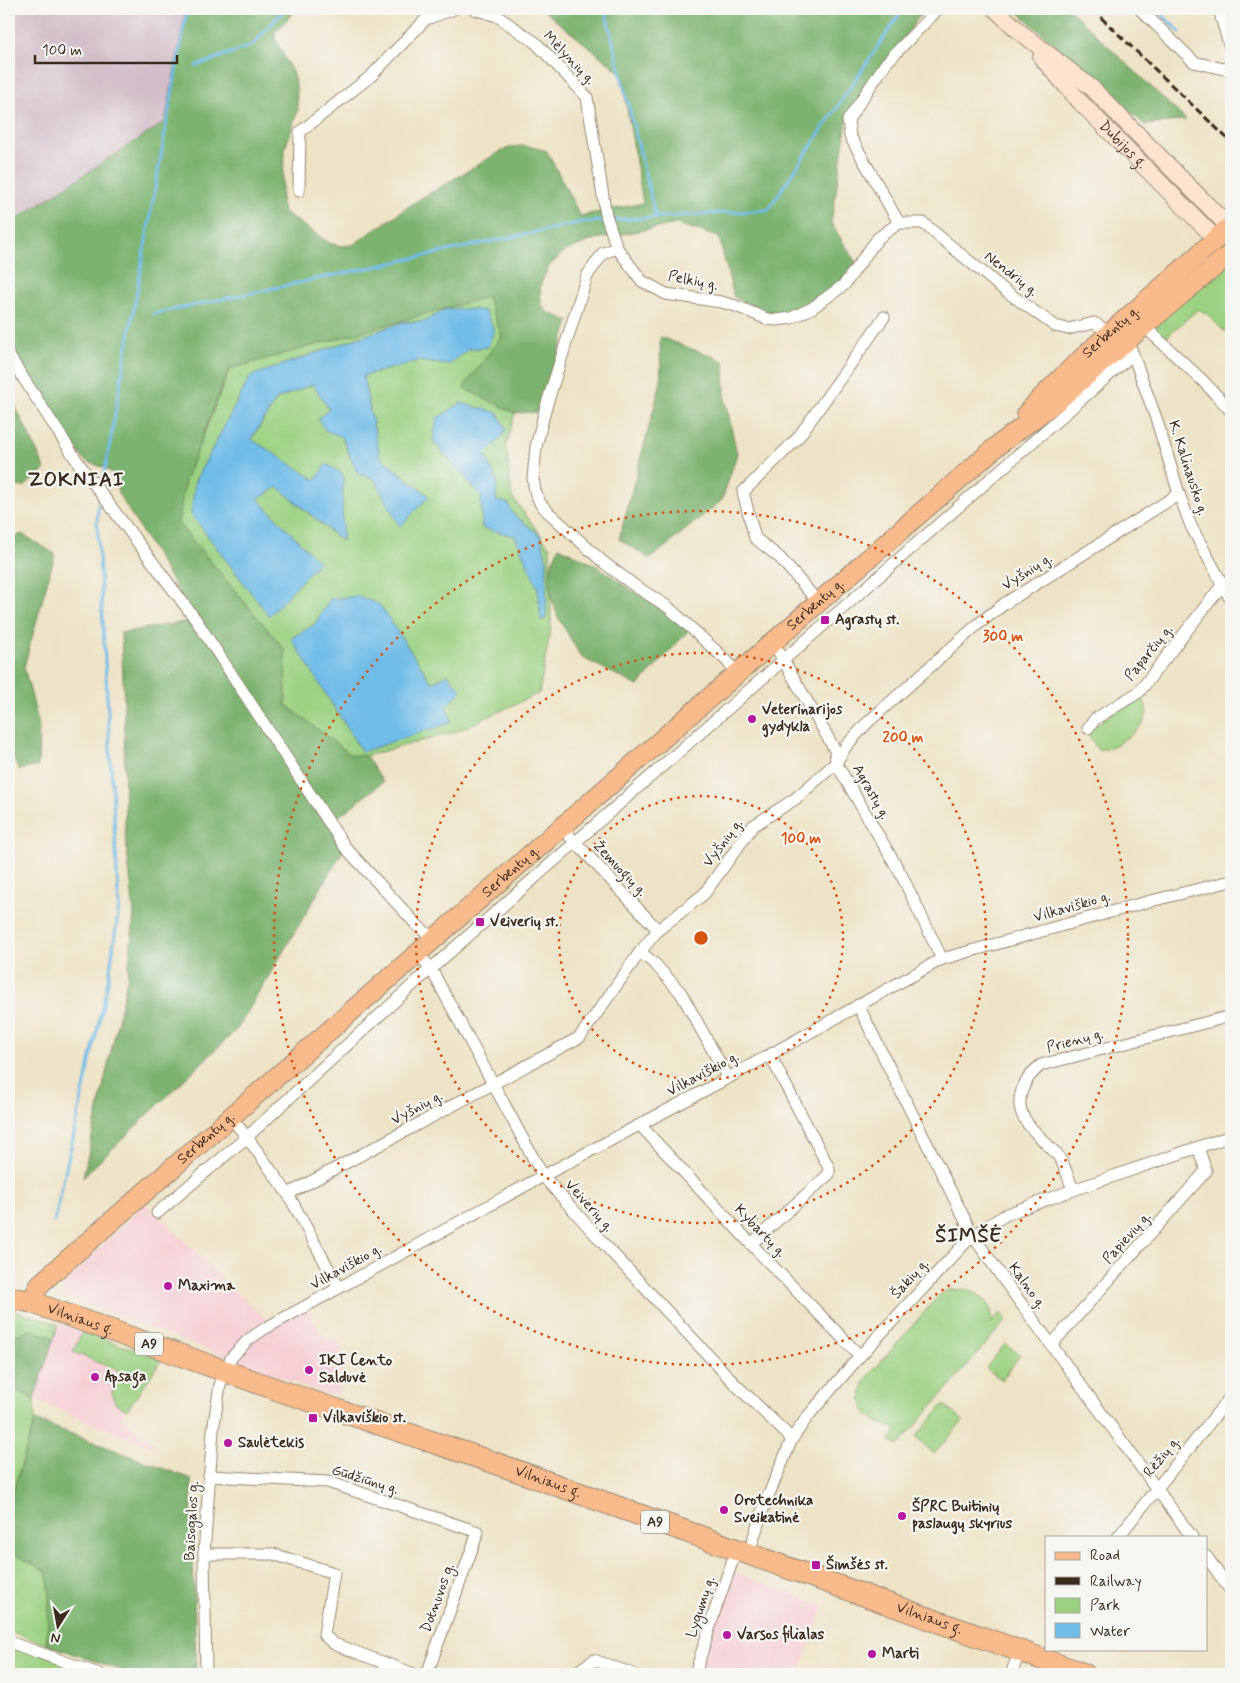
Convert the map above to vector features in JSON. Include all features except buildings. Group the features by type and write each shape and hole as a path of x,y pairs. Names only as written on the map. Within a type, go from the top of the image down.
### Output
{"highway":[{"name":"Vilniaus g.","path":"9,1297 31,1302 492,1462 1084,1674"}],"main road":[{"name":"Dubijos g.","path":"995,9 1019,31 1081,103 1227,230 1231,253"},
{"name":"Serbentų g.","path":"997,446 1047,392 1109,332 1227,230"},
{"name":"Serbentų g.","path":"31,1302 40,1284 818,602 997,446 1130,347 1144,326 1231,253"}],"street":[{"path":"300,192 300,132 371,76 426,19 454,9"},
{"name":"Mėlynių g.","path":"474,9 497,16 536,43 587,97 606,215 617,248"},
{"path":"899,222 850,136 848,120 886,63 938,9"},
{"path":"1140,9 1194,62 1224,69 1231,68"},
{"path":"1222,9 1221,17 1231,46"},
{"name":"Pelkių g.","path":"617,248 642,281 666,294 721,302 736,306 766,320 777,320 791,318 812,308 844,285 878,238 899,222"},
{"name":"Nendrių g.","path":"899,222 923,223 1003,289 1055,326 1068,329 1094,323 1109,332"},
{"path":"617,248 603,253 587,276 545,410 536,447 533,478 535,490 540,503 574,537 611,568 668,607 738,673"},
{"path":"818,602 780,558 755,538 743,492 797,438 884,317"},
{"path":"1144,326 1203,381 1231,411"},
{"path":"157,1214 247,1137 431,969 785,660 1130,347"},
{"name":"K. Kalinausko g.","path":"1130,347 1157,421 1179,494 1191,526 1231,600"},
{"path":"9,356 79,464 196,620 345,847 433,940"},
{"name":"Vyšnių g.","path":"288,1194 580,1037 640,952 658,930 704,894 753,826 796,799 836,763 846,746 867,723 977,625 1004,604 1179,494"},
{"name":"Paparčių g.","path":"1088,728 1094,719 1139,692 1223,584"},
{"name":"Agrastų g.","path":"773,642 835,750 836,763 901,874 942,958"},
{"name":"Žemuogių g.","path":"561,827 658,930"},
{"name":"Vilkaviškio g.","path":"226,1371 231,1358 262,1330 542,1176 728,1078 942,958 1143,903 1231,882"},
{"path":"640,952 655,964 681,993 728,1078"},
{"name":"Veiverių g.","path":"418,953 431,969 542,1176 602,1243 730,1378 792,1439"},
{"name":"Kalno g.","path":"858,1005 973,1236 1008,1287 1052,1344 1191,1536"},
{"name":"Prienų g.","path":"1073,1190 1060,1159 1027,1124 1022,1116 1020,1109 1021,1092 1026,1081 1034,1071 1041,1065 1231,1016"},
{"path":"751,1244 829,1174 829,1168 770,1054"},
{"path":"230,1117 247,1137 288,1194 339,1288"},
{"name":"Kybartų g.","path":"640,1125 751,1244 860,1356"},
{"name":"Šakių g.","path":"742,1553 792,1439 808,1416 959,1248 973,1236 1007,1214 1231,1136"},
{"name":"Papievių g.","path":"1052,1344 1206,1172 1198,1147"},
{"name":"Baisogalos g.","path":"206,1674 204,1554 209,1476 213,1430 220,1385 226,1371"},
{"name":"Rėžių g.","path":"1119,1536 1156,1487 1231,1396"},
{"name":"Gūdžiūnų g.","path":"209,1476 328,1482 478,1532"},
{"name":"Dotnuvos g.","path":"427,1674 478,1532"},
{"name":"Lygumų g.","path":"695,1674 714,1610 742,1553"},
{"path":"204,1554 274,1554 334,1574 324,1635 334,1644 414,1674"},
{"path":"1208,1559 1231,1591"},
{"path":"9,1642 100,1674"},
{"path":"1011,1674 1020,1652"},
{"path":"577,1674 594,1660 633,1674"}],"shaded area":[{"path":"9,9 186,9 165,122 21,216 9,219"},
{"path":"144,1203 157,1213 225,1282 272,1324 306,1306 321,1335 340,1342 341,1386 338,1394 329,1395 65,1296 61,1291 64,1285"},
{"path":"58,1324 82,1332 73,1352 119,1372 115,1403 127,1410 119,1417 155,1444 152,1448 34,1399"},
{"path":"729,1570 824,1606 799,1674 695,1674"}],"green space":[{"path":"186,9 297,9 275,32 275,39 292,72 296,86 298,109 285,149 281,203 284,212 329,243 339,246 353,245 415,202 503,150 515,146 547,151 580,216 643,203 621,73 542,9 924,9 847,120 831,223 856,263 838,285 795,312 779,316 769,314 734,297 719,237 677,224 595,239 565,251 549,266 540,285 541,304 547,312 569,321 540,412 515,413 463,388 502,336 487,297 229,369 185,481 178,523 285,650 286,705 351,755 366,756 383,782 329,824 345,847 238,1028 83,1177 128,975 134,914 125,831 124,702 121,633 196,620 118,493 116,476 105,468 85,461 9,351 9,219 21,216 165,122"},
{"path":"1015,9 1069,9 1186,120 1145,125"},
{"path":"1225,265 1231,265 1231,338 1206,313 1198,309 1165,338 1151,325"},
{"path":"487,296 502,336 464,387 515,413 506,446 512,497 550,547 551,628 539,693 455,732 366,756 351,755 286,705 285,650 178,523 185,481 230,369","holes":["447,309 488,347 469,349 448,365 418,361 363,376 380,457 429,496 400,526 374,478 358,474 329,409 313,384 277,399 251,440 316,481 343,474 341,541 278,487 257,499 195,481 251,376 403,322 423,322","502,437 485,454 497,481 496,501 508,503 513,514 541,536 547,562 546,618 541,620 538,588 515,535 482,528 481,496 433,441","379,604 432,683 462,690 446,706 292,638 314,625"]},
{"path":"660,337 724,361 725,399 737,454 722,500 650,559 619,539 661,382"},
{"path":"9,392 45,469 24,487 9,485"},
{"path":"22,534 55,554 24,667 39,725 38,766 19,770 9,749 9,539"},
{"path":"559,547 597,566 665,611 688,631 638,686 581,657 558,617 551,596 550,577 553,560"},
{"path":"1139,692 1146,707 1146,714 1141,725 1114,746 1108,749 1097,749 1087,732"},
{"path":"964,1289 976,1293 989,1305 992,1316 991,1323 1000,1313 1007,1319 898,1446 890,1440 898,1429 879,1423 867,1413 863,1406 862,1389 866,1379 939,1295 947,1290"},
{"path":"9,1309 58,1324 54,1338 31,1330 9,1337"},
{"path":"31,1330 54,1338 34,1399 9,1387 9,1337"},
{"path":"82,1332 162,1359 127,1410 115,1403 112,1392 119,1371 73,1352"},
{"path":"1005,1344 1020,1355 1002,1380 986,1368"},
{"path":"9,1387 34,1399 35,1420 9,1505"},
{"path":"944,1404 963,1421 934,1454 916,1437"},
{"path":"35,1420 191,1479 196,1674 132,1674 46,1644 50,1593 46,1571 9,1551 9,1505"},
{"path":"9,1551 46,1571 50,1593 46,1644 9,1631"},
{"path":"9,1642 99,1674 9,1674"}],"water":[{"path":"447,309 485,311 494,330 488,347 469,349 448,365 418,361 363,376 380,457 429,496 400,527 374,478 358,474 342,437 325,430 318,419 329,409 313,384 277,399 251,439 316,480 326,464 343,474 342,541 278,487 258,499 319,562 269,616 191,514 195,481 251,376 403,322 423,322"},
{"path":"461,403 498,413 506,428 502,437 485,454 497,481 496,501 508,503 513,514 541,536 547,562 546,618 541,621 538,588 515,536 482,528 481,496 433,441 437,418"},
{"path":"357,596 379,604 432,683 447,674 462,690 446,706 452,722 362,752 291,638 314,625 330,599"}],"waterway":[{"path":"103,482 187,9"},
{"path":"196,66 252,45 285,9"},
{"path":"605,9 656,218"},
{"path":"612,220 768,210 903,9"},
{"path":"1156,9 1180,32"},
{"path":"153,314 583,222 606,221"},
{"path":"54,1222 109,977 119,907 97,520 98,505"}],"railway":[{"path":"1092,9 1231,142"}],"place":[{"name":"Agrastų st.","path":"825,620"},
{"name":"Veterinarijos gydykla","path":"752,719"},
{"name":"Veiverių st.","path":"480,922"},
{"name":"Maxima","path":"168,1286"},
{"name":"IKI Cento Salduvė","path":"309,1370"},
{"name":"Apsaga","path":"95,1377"},
{"name":"Vilkaviškio st.","path":"313,1418"},
{"name":"Saulėtekis","path":"228,1443"},
{"name":"Orotechnika Sveikatinė","path":"724,1510"},
{"name":"ŠPRC Buitinių paslaugų skyrius","path":"902,1516"},
{"name":"Šimšės st.","path":"816,1565"},
{"name":"Varsos filialas","path":"727,1635"},
{"name":"Marti","path":"872,1654"}],"district":[{"name":"ZOKNIAI","path":"76,480"},
{"name":"ŠIMŠĖ","path":"969,1236"}]}
